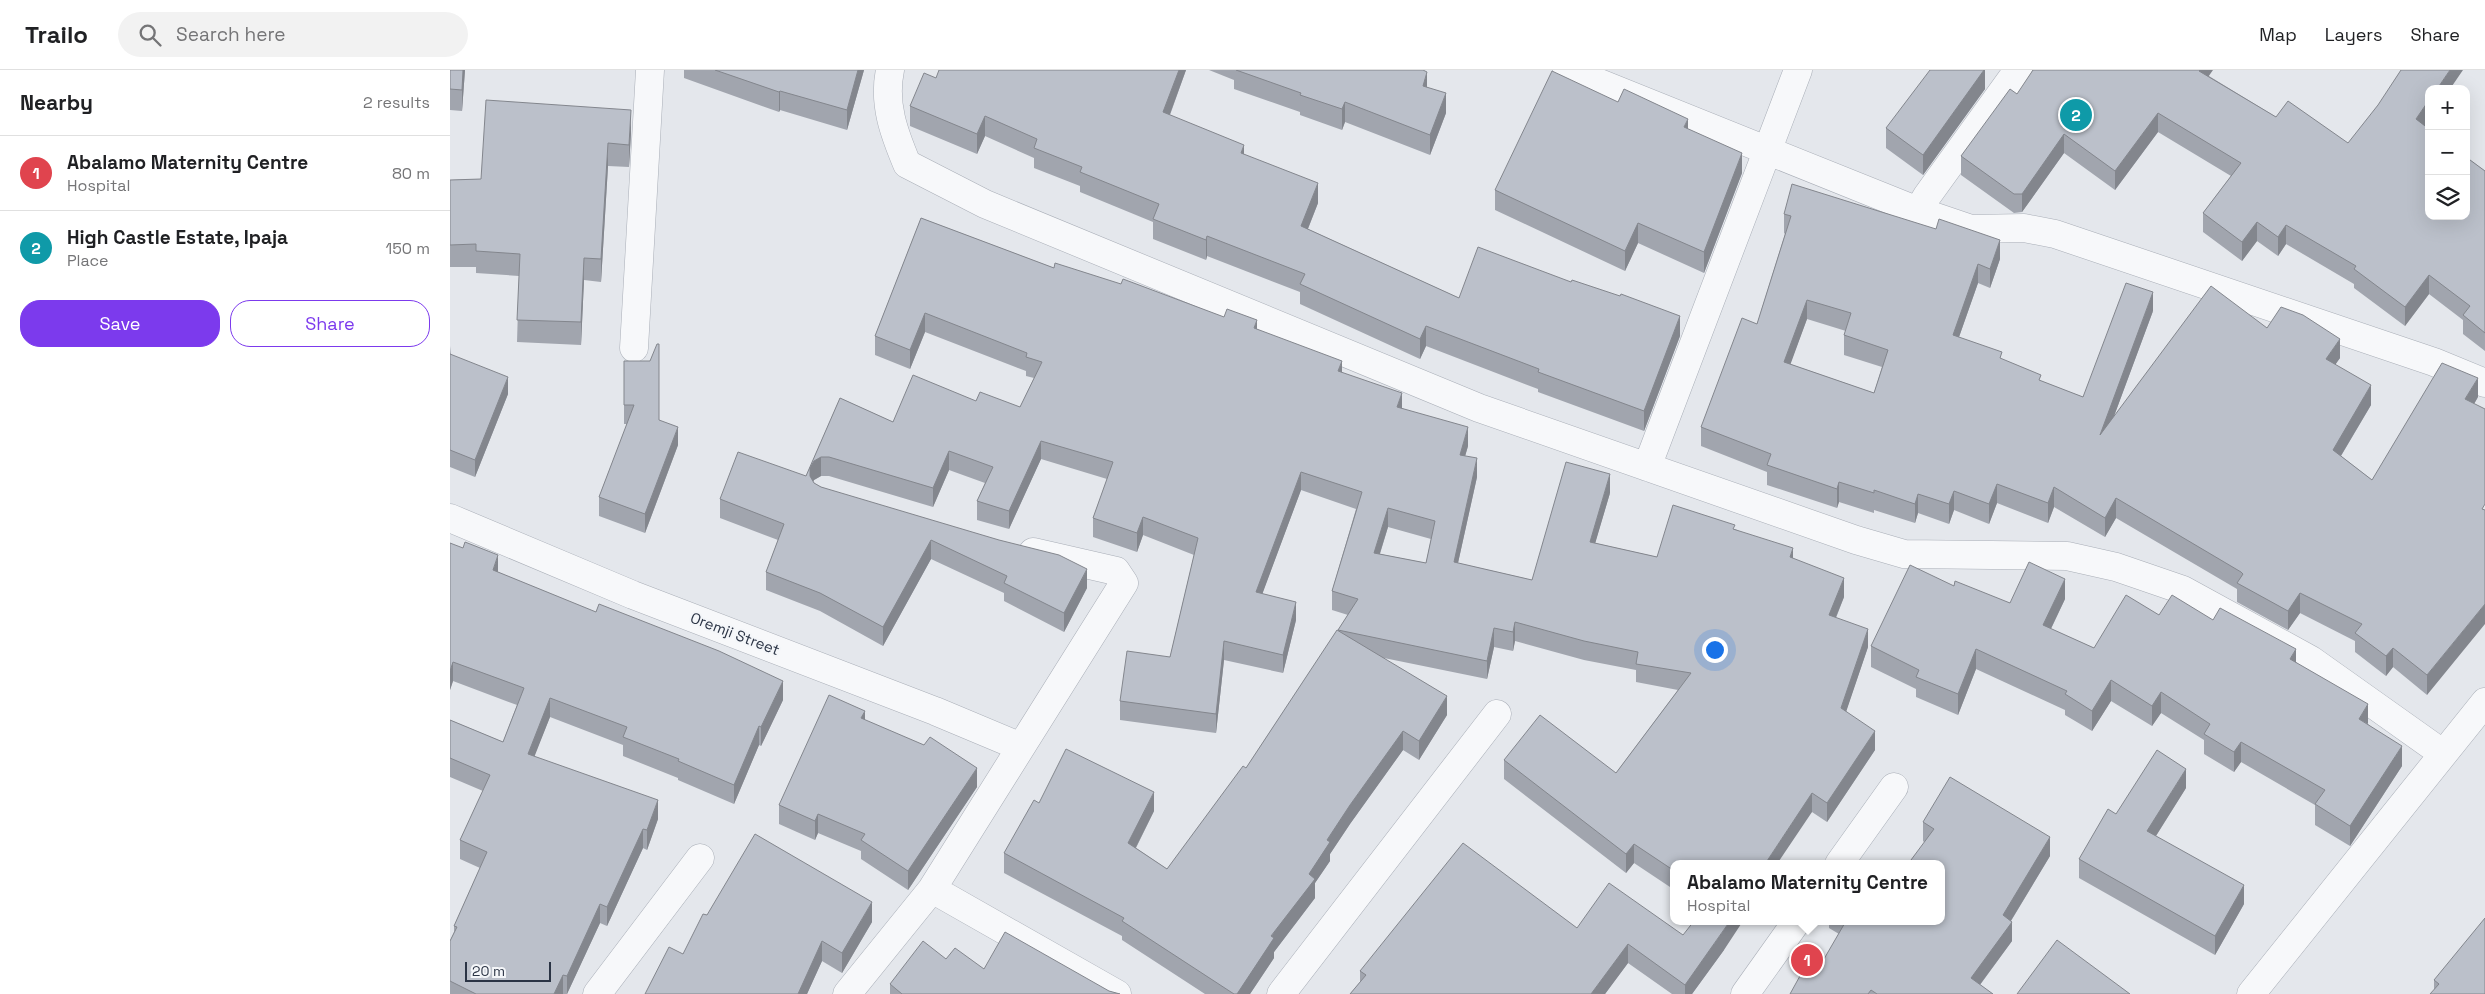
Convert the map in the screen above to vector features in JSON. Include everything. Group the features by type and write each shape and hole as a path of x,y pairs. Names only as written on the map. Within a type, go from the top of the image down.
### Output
{"street":[{"path":"634,348 650,70"},
{"path":"890,70 887,86 891,125 907,164 929,177 985,204 1479,408 1856,540 1904,554 2067,556 2116,567 2183,590 2311,660 2442,753"},
{"path":"1567,70 1918,211 1971,229 2024,228 2055,234 2434,362 2485,383"},
{"path":"1647,467 1798,70"},
{"path":"1918,211 2018,70"},
{"name":"Oremji Street","path":"450,518 633,595 926,708 1021,747"},
{"path":"847,994 932,889 1124,583 1116,571 1012,547"},
{"path":"2251,994 2442,753 2485,702"},
{"path":"1281,994 1497,714"},
{"path":"1842,860 1894,786"},
{"path":"597,994 700,858"},
{"path":"932,889 1117,994"},
{"path":"1745,994 1794,925"}],"building":[{"path":"450,70 463,70 462,90 450,89"},
{"path":"715,70 858,70 847,110 779,92"},
{"path":"939,70 1179,70 1163,112 1244,145 1241,153 1318,183 1301,226 1459,298 1478,247 1571,282 1572,280 1620,296 1621,294 1680,316 1644,411 1538,372 1539,369 1426,326 1420,339 1300,284 1305,274 1207,236 1206,240 1153,219 1159,204 1080,172 1082,167 1034,148 1037,139 985,116 977,134 910,106 924,73 936,78"},
{"path":"1236,70 1423,70 1427,72 1423,86 1446,93 1430,135 1345,102 1342,109"},
{"path":"1930,70 1984,70 1923,155 1886,128"},
{"path":"2033,70 2200,70 2276,117 2288,101 2348,143 2378,105 2401,70 2450,70 2440,85 2425,85 2425,106 2416,119 2425,126 2425,220 2470,220 2470,160 2485,171 2485,333 2463,315 2470,306 2429,275 2405,307 2354,269 2356,266 2286,225 2278,237 2257,222 2242,242 2203,213 2241,163 2158,113 2115,171 2064,134 2022,194 2014,194 1961,156 2010,89 2017,94"},
{"path":"1552,71 1618,102 1624,89 1688,119 1684,127 1742,153 1704,252 1638,223 1625,251 1495,190"},
{"path":"486,100 631,110 629,145 608,143 601,259 584,258 581,322 517,320 520,254 476,251 476,244 450,245 450,180 481,179"},
{"path":"1792,184 1936,229 1939,219 2000,240 1990,269 1978,264 1953,335 2002,352 2000,358 2041,375 2039,380 2083,397 2126,283 2153,292 2100,435 2211,286 2267,328 2281,307 2303,315 2340,339 2326,359 2371,385 2333,450 2372,480 2442,363 2478,378 2465,399 2485,409 2485,504 2482,509 2485,510 2485,604 2427,675 2393,648 2386,656 2355,633 2362,624 2300,593 2288,611 2237,583 2243,574 2241,572 2116,498 2105,518 2054,487 2048,503 1997,484 1989,504 1954,491 1949,504 1918,494 1915,504 1874,490 1874,493 1839,482 1837,489 1767,465 1771,454 1701,427 1742,318 1757,324 1791,216 1784,214","holes":["1807,300 1851,313 1844,335 1888,350 1874,393 1784,362"]},
{"path":"921,218 1054,268 1055,263 1121,284 1123,279 1224,317 1227,309 1257,320 1254,328 1342,361 1338,371 1402,393 1397,407 1468,427 1460,455 1477,458 1454,562 1532,580 1566,462 1610,474 1590,542 1657,557 1673,505 1735,525 1733,529 1793,548 1790,557 1844,578 1829,615 1868,629 1841,708 1875,731 1827,803 1812,793 1768,860 1670,860 1670,868 1634,844 1626,854 1504,760 1540,715 1616,773 1691,673 1636,664 1638,652 1584,641 1515,622 1513,632 1494,628 1487,661 1338,630 1358,599 1332,591 1362,492 1301,472 1256,592 1296,602 1283,655 1224,641 1216,714 1120,701 1127,651 1170,657 1198,538 1143,517 1137,533 1093,518 1113,462 1041,441 1009,511 977,501 993,467 949,451 933,488 829,457 821,457 814,461 810,468 810,476 814,483 821,487 999,540 1059,555 1087,569 1064,613 1004,583 1007,576 931,540 883,627 820,593 766,572 784,524 720,499 738,452 806,476 840,398 893,422 913,375 976,401 980,392 1020,407 1042,362 1026,357 1027,353 925,313 910,350 875,336","holes":["1388,508 1435,521 1426,563 1374,553"]},
{"path":"657,344 659,344 659,420 678,427 645,514 599,497 634,405 624,405 624,361 650,361"},
{"path":"450,354 508,377 475,460 450,450"},
{"path":"465,542 498,555 493,570 596,612 599,604 719,651 783,681 761,727 759,726 734,785 678,761 679,759 623,737 627,727 550,698 528,754 658,800 647,830 643,829 607,907 600,904 567,976 563,975 554,994 476,994 450,981 450,941 457,927 454,926 487,852 460,840 490,775 450,758 450,720 503,742 524,688 453,662 450,671 450,543 463,548"},
{"path":"2029,562 2065,579 2043,625 2094,648 2126,595 2159,615 2172,595 2213,620 2220,608 2296,649 2290,659 2368,704 2359,719 2402,746 2350,826 2315,804 2325,790 2241,742 2234,752 2204,734 2210,724 2161,692 2152,706 2111,680 2092,711 2065,694 2067,691 1976,649 1958,694 1916,677 1919,670 1871,646 1910,565 1954,586 1955,581 2010,603"},
{"path":"1337,630 1447,696 1419,741 1403,731 1350,805 1327,840 1330,842 1309,874 1315,879 1271,936 1274,938 1237,994 1234,994 1122,921 1124,918 1004,853 1034,800 1039,803 1066,749 1154,792 1128,843 1167,869 1243,766 1246,768"},
{"path":"829,695 865,711 861,718 924,745 930,737 977,768 908,871 861,840 865,834 818,814 815,821 779,805"},
{"path":"2157,750 2186,769 2147,831 2244,885 2215,936 2079,859 2108,809 2116,814"},
{"path":"1950,777 2050,837 2003,915 2012,922 1971,978 1993,994 1877,994 1871,990 1868,994 1790,994 1806,965 1817,971 1844,925 1945,925 1945,860 1911,860 1934,829 1923,822"},
{"path":"755,834 872,902 842,953 822,941 798,994 645,994 669,947 683,954 703,914 707,915"},
{"path":"1463,843 1577,928 1609,883 1683,935 1691,925 1727,925 1685,985 1628,944 1591,994 1350,994 1366,975 1360,971"},
{"path":"2485,918 2485,994 2430,994 2439,984 2434,980"},
{"path":"1005,932 1109,991 1120,994 902,994 890,984 923,941 946,959 955,948 984,969"},
{"path":"2057,940 2130,994 2017,994"}],"place":[{"name":"High Castle Estate, Ipaja","path":"2076,115"},
{"name":"Abalamo Maternity Centre","path":"1807,960"}]}
